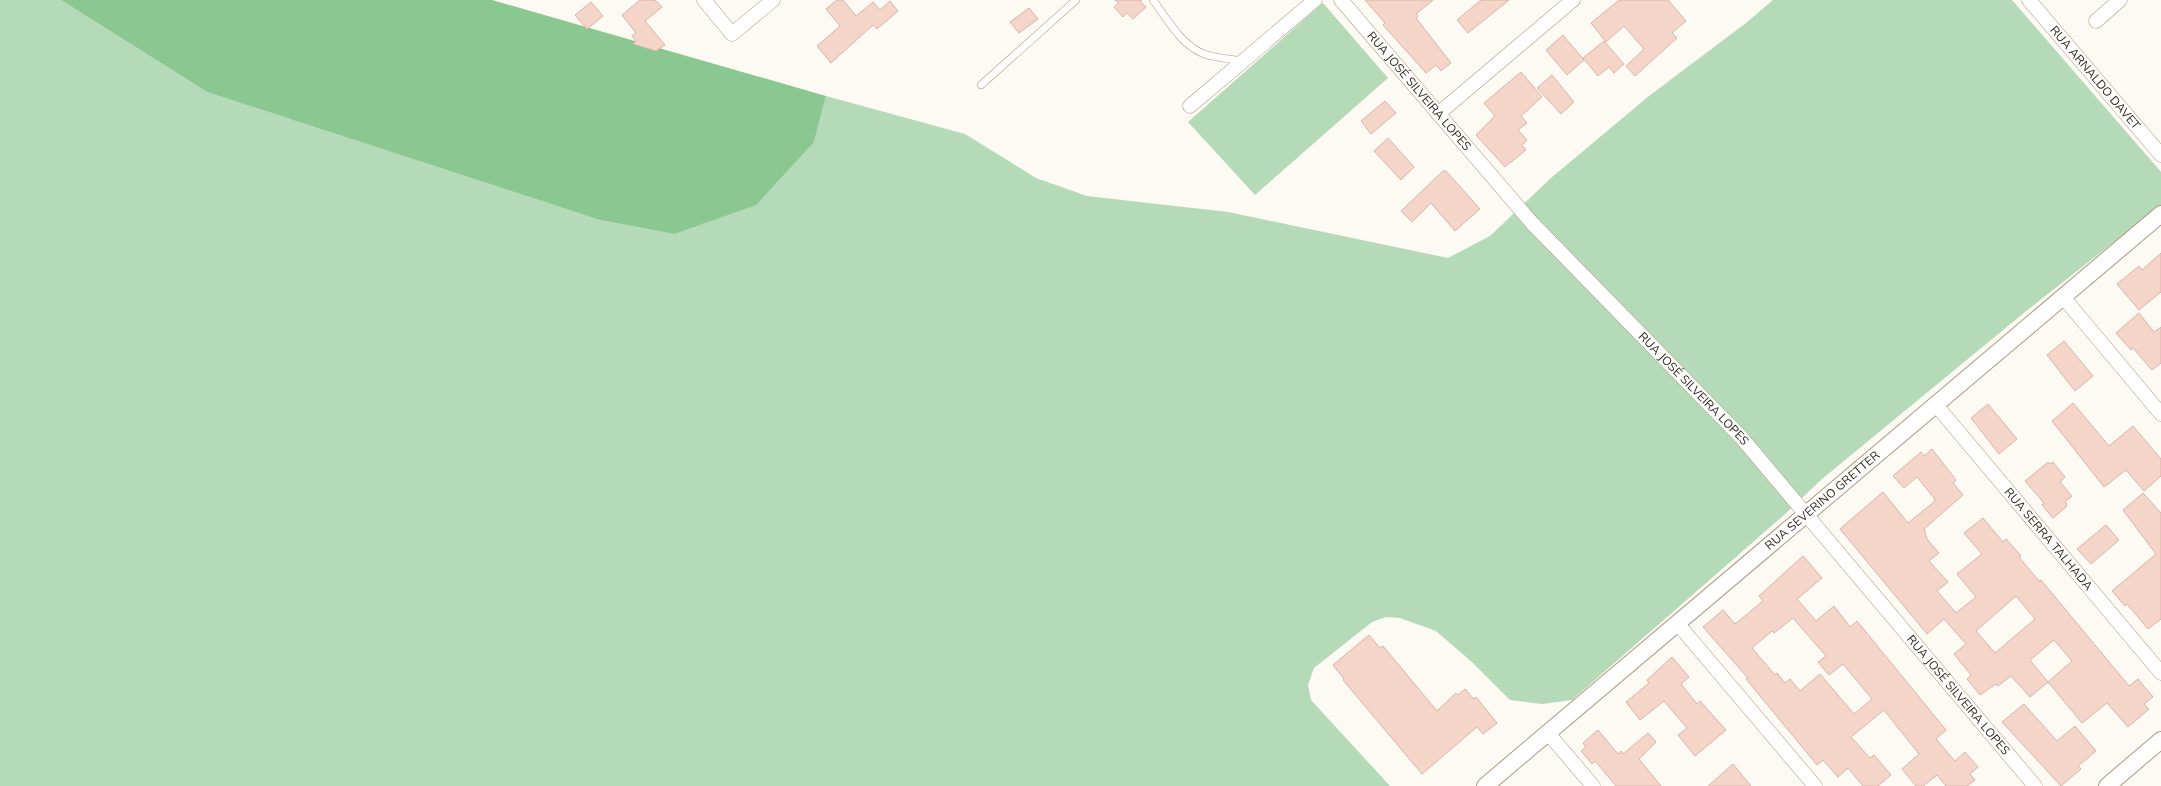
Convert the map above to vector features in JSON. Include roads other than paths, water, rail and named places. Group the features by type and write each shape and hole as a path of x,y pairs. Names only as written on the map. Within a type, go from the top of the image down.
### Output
{"street":[{"path":"704,0 732,34 772,0"},
{"path":"1190,106 1315,0"},
{"name":"RUA JOSÉ SILVEIRA LOPES","path":"1341,0 1532,223 1740,436 2035,786"},
{"path":"1438,114 1573,0"},
{"name":"RUA ARNALDO DAVET","path":"2029,0 2161,155"},
{"path":"2096,21 2120,0"},
{"name":"RUA SEVERINO GRETTER","path":"1485,786 2161,214"},
{"path":"2063,297 2161,414"},
{"name":"RUA SERRA TALHADA","path":"1936,405 2161,673"},
{"path":"1678,623 1815,786"},
{"path":"1548,733 1593,786"},
{"path":"2107,786 2161,740"}],"lane":[{"path":"981,85 1076,0"},
{"path":"1153,0 1191,47 1205,54 1243,61"}]}
